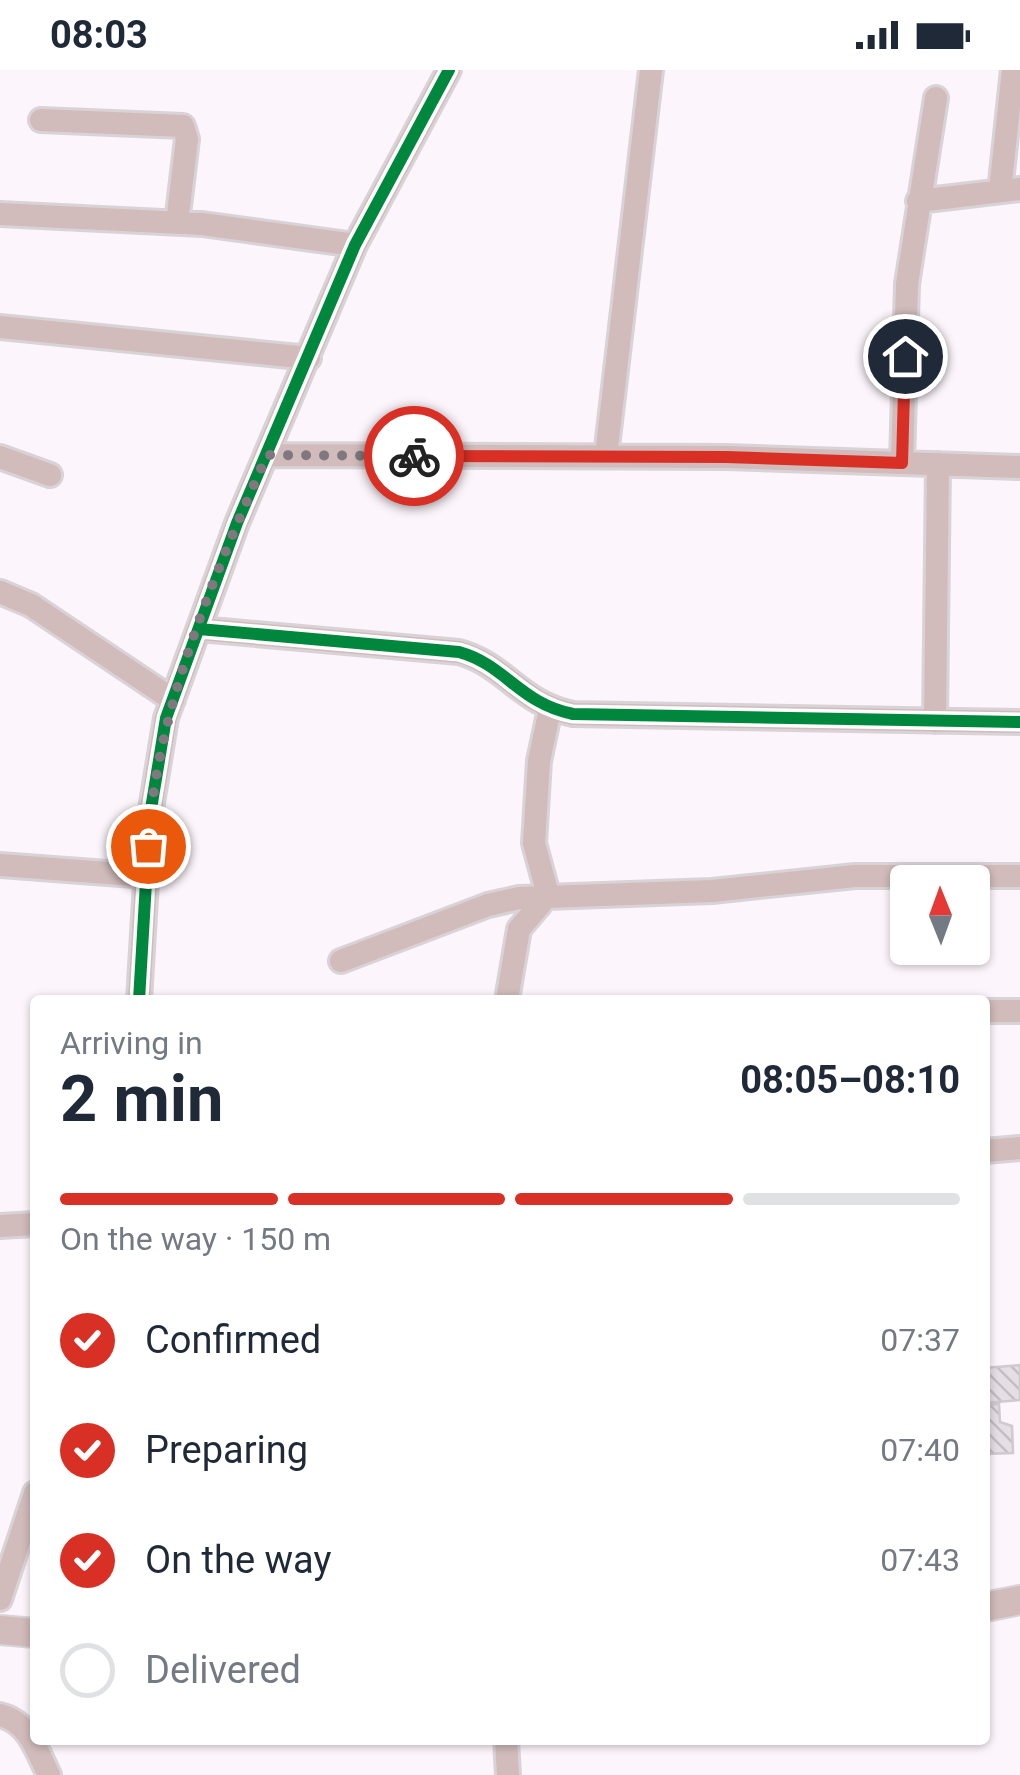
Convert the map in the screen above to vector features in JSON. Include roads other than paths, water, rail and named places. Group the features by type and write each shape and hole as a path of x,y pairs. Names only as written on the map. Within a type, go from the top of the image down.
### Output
{"street":[{"path":"139,995 150,816 172,700 237,523 355,245 448,70"},
{"path":"606,456 651,70"},
{"path":"918,201 1010,190 1013,70"},
{"path":"902,463 907,284 936,98"},
{"path":"42,120 183,126 187,140 177,223"},
{"path":"0,214 177,223 355,245"},
{"path":"0,327 310,358"},
{"path":"267,455 606,456 1020,466"},
{"path":"0,457 50,475"},
{"path":"935,721 938,464"},
{"path":"0,592 31,605 172,700"},
{"path":"199,628 459,652 477,658 529,699 550,709 604,716 1020,722"},
{"path":"548,895 534,843 539,760 550,709"},
{"path":"0,865 146,876"},
{"path":"340,961 488,905 519,898 712,891 855,876 1020,876"},
{"path":"508,995 519,928 548,895"},
{"path":"990,1011 1020,1011"},
{"path":"990,1151 1020,1148"},
{"path":"0,1226 30,1224"},
{"path":"0,1599 30,1508"},
{"path":"990,1606 1020,1600"},
{"path":"0,1630 30,1633"},
{"path":"0,1716 16,1721 30,1738"},
{"path":"34,1745 49,1775"},
{"path":"506,1745 508,1775"}]}
